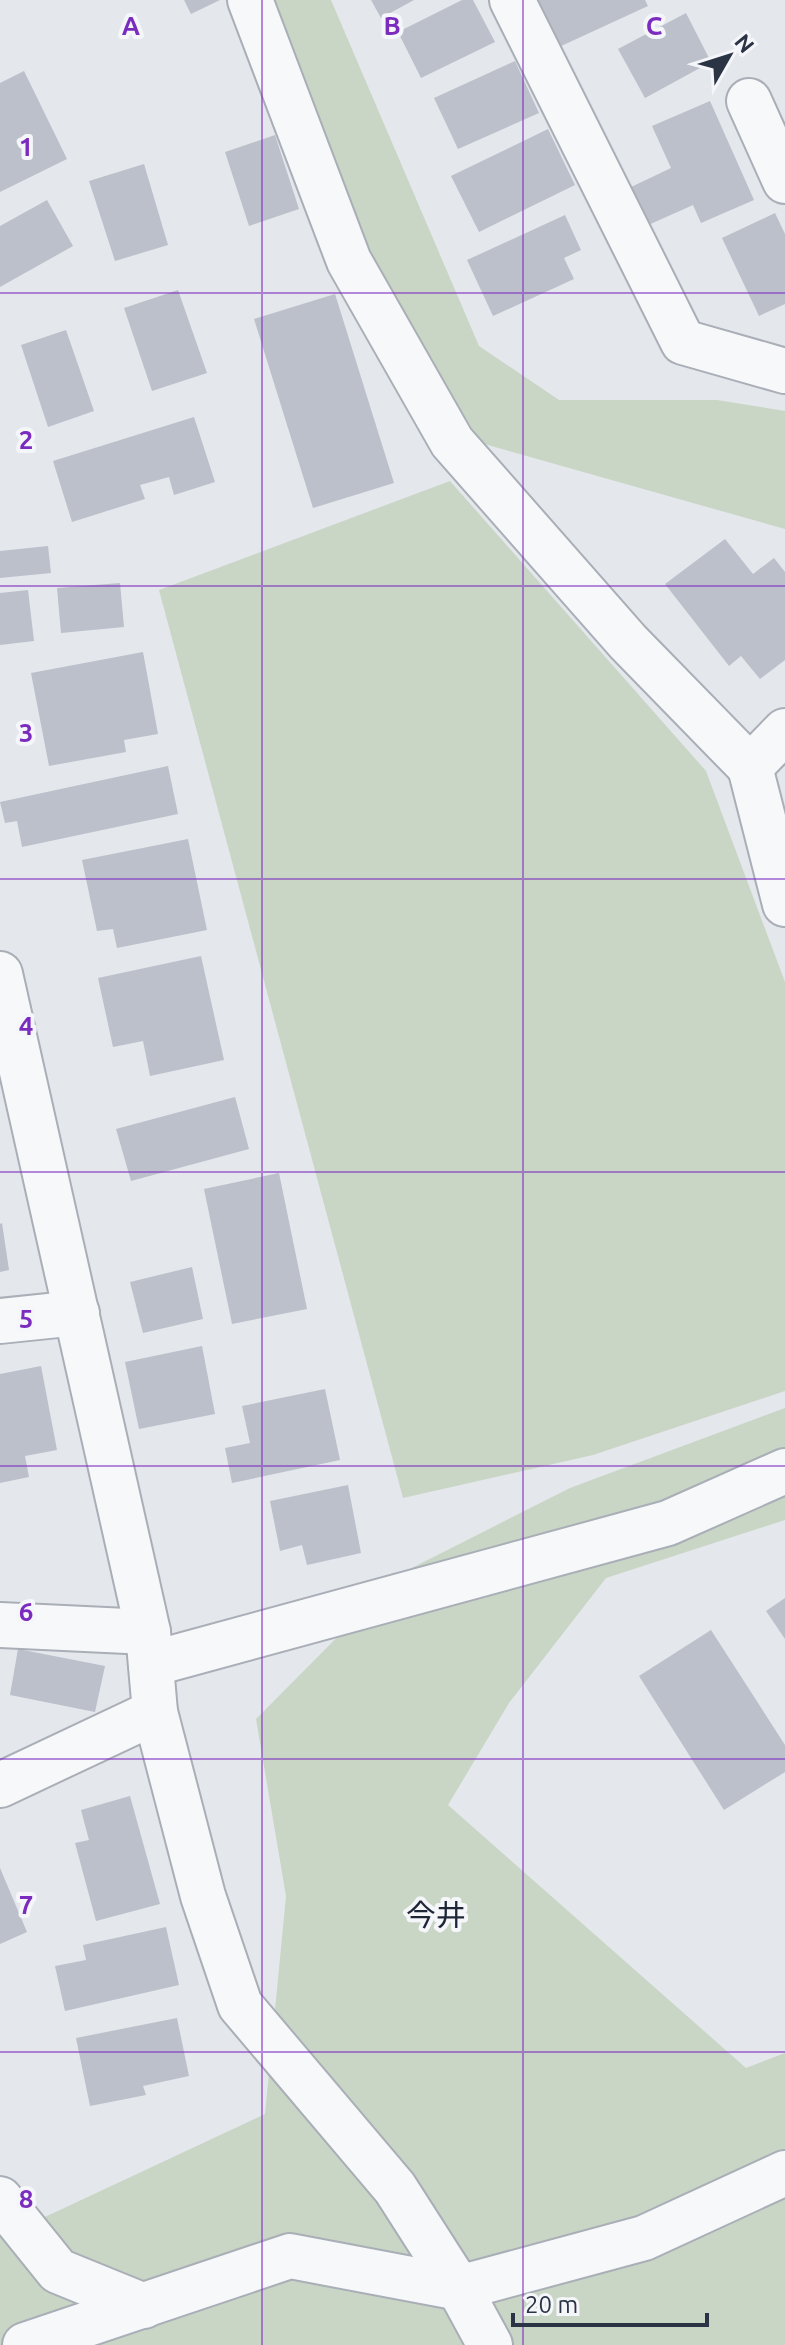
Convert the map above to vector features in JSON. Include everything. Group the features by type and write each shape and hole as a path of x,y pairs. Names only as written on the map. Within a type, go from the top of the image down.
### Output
{"street":[{"path":"250,0 349,261 452,442 628,642 750,767 785,904"},
{"path":"512,0 683,342 785,371"},
{"path":"749,101 785,181"},
{"path":"750,767 785,731"},
{"path":"0,974 149,1648 155,1712 203,1896 240,2005 395,2188 459,2288 490,2345"},
{"path":"0,1321 77,1313"},
{"path":"0,1625 149,1648 668,1523 785,1471"},
{"path":"0,1785 155,1712"},
{"path":"25,2345 290,2256 459,2288 644,2238 785,2173"},
{"path":"0,2199 58,2271 144,2306"}],"green space":[{"path":"266,0 331,0 479,346 559,400 717,400 785,411 785,529 477,442 371,299"},
{"path":"450,481 706,771 785,982 785,1391 593,1455 403,1498 159,590"},
{"path":"785,1408 785,1520 606,1578 509,1703 448,1805 746,2068 785,2053 785,2345 0,2345 0,2238 265,2114 286,1896 256,1719 400,1574 570,1488"}],"building":[{"path":"184,0 220,0 191,14"},
{"path":"371,0 414,0 381,18"},
{"path":"462,0 473,0 495,42 421,78 398,32"},
{"path":"538,0 645,0 648,6 559,47"},
{"path":"686,13 711,62 645,98 618,49"},
{"path":"515,61 539,113 458,149 434,98"},
{"path":"24,71 67,159 0,192 0,83"},
{"path":"710,101 754,200 701,223 693,205 646,226 629,188 671,168 652,126"},
{"path":"548,129 575,185 479,232 451,176"},
{"path":"275,135 299,209 249,226 225,152"},
{"path":"144,164 168,245 115,261 89,181"},
{"path":"47,200 73,246 0,287 0,226"},
{"path":"775,213 785,234 785,304 759,316 722,238"},
{"path":"565,215 581,250 564,258 574,279 493,316 467,260"},
{"path":"178,290 207,373 152,391 124,308"},
{"path":"335,294 394,483 313,508 254,319"},
{"path":"66,330 94,411 48,427 21,345"},
{"path":"194,417 215,482 174,495 169,477 140,485 145,499 72,522 53,461"},
{"path":"725,539 753,574 774,558 785,572 785,660 760,679 741,656 729,666 665,584"},
{"path":"48,546 51,573 0,578 0,551"},
{"path":"120,583 124,627 61,633 57,588"},
{"path":"28,590 34,641 0,645 0,593"},
{"path":"143,652 158,734 124,740 126,752 49,766 31,673"},
{"path":"168,766 178,814 22,847 17,821 5,823 0,802"},
{"path":"188,839 207,930 117,948 113,929 97,931 82,860"},
{"path":"201,956 224,1060 150,1076 143,1041 113,1047 98,978"},
{"path":"235,1097 249,1149 131,1181 116,1129"},
{"path":"279,1173 307,1309 232,1324 204,1189"},
{"path":"0,1224 9,1270 0,1272"},
{"path":"192,1267 203,1319 143,1333 130,1282"},
{"path":"202,1346 215,1414 139,1429 125,1362"},
{"path":"41,1366 57,1450 25,1456 29,1477 0,1483 0,1374"},
{"path":"325,1389 340,1460 232,1483 225,1448 250,1443 242,1406"},
{"path":"348,1485 361,1553 307,1565 302,1545 280,1551 270,1501"},
{"path":"785,1598 785,1639 766,1611"},
{"path":"711,1630 785,1745 785,1772 724,1810 639,1676"},
{"path":"18,1649 105,1666 95,1712 10,1695"},
{"path":"130,1796 160,1904 96,1921 75,1843 89,1840 81,1810"},
{"path":"0,1868 27,1932 0,1944"},
{"path":"166,1927 179,1985 65,2011 55,1966 86,1960 83,1945"},
{"path":"177,2018 189,2076 143,2086 146,2095 90,2106 76,2038"}],"district":[{"name":"今井","path":"436,1915"}]}
